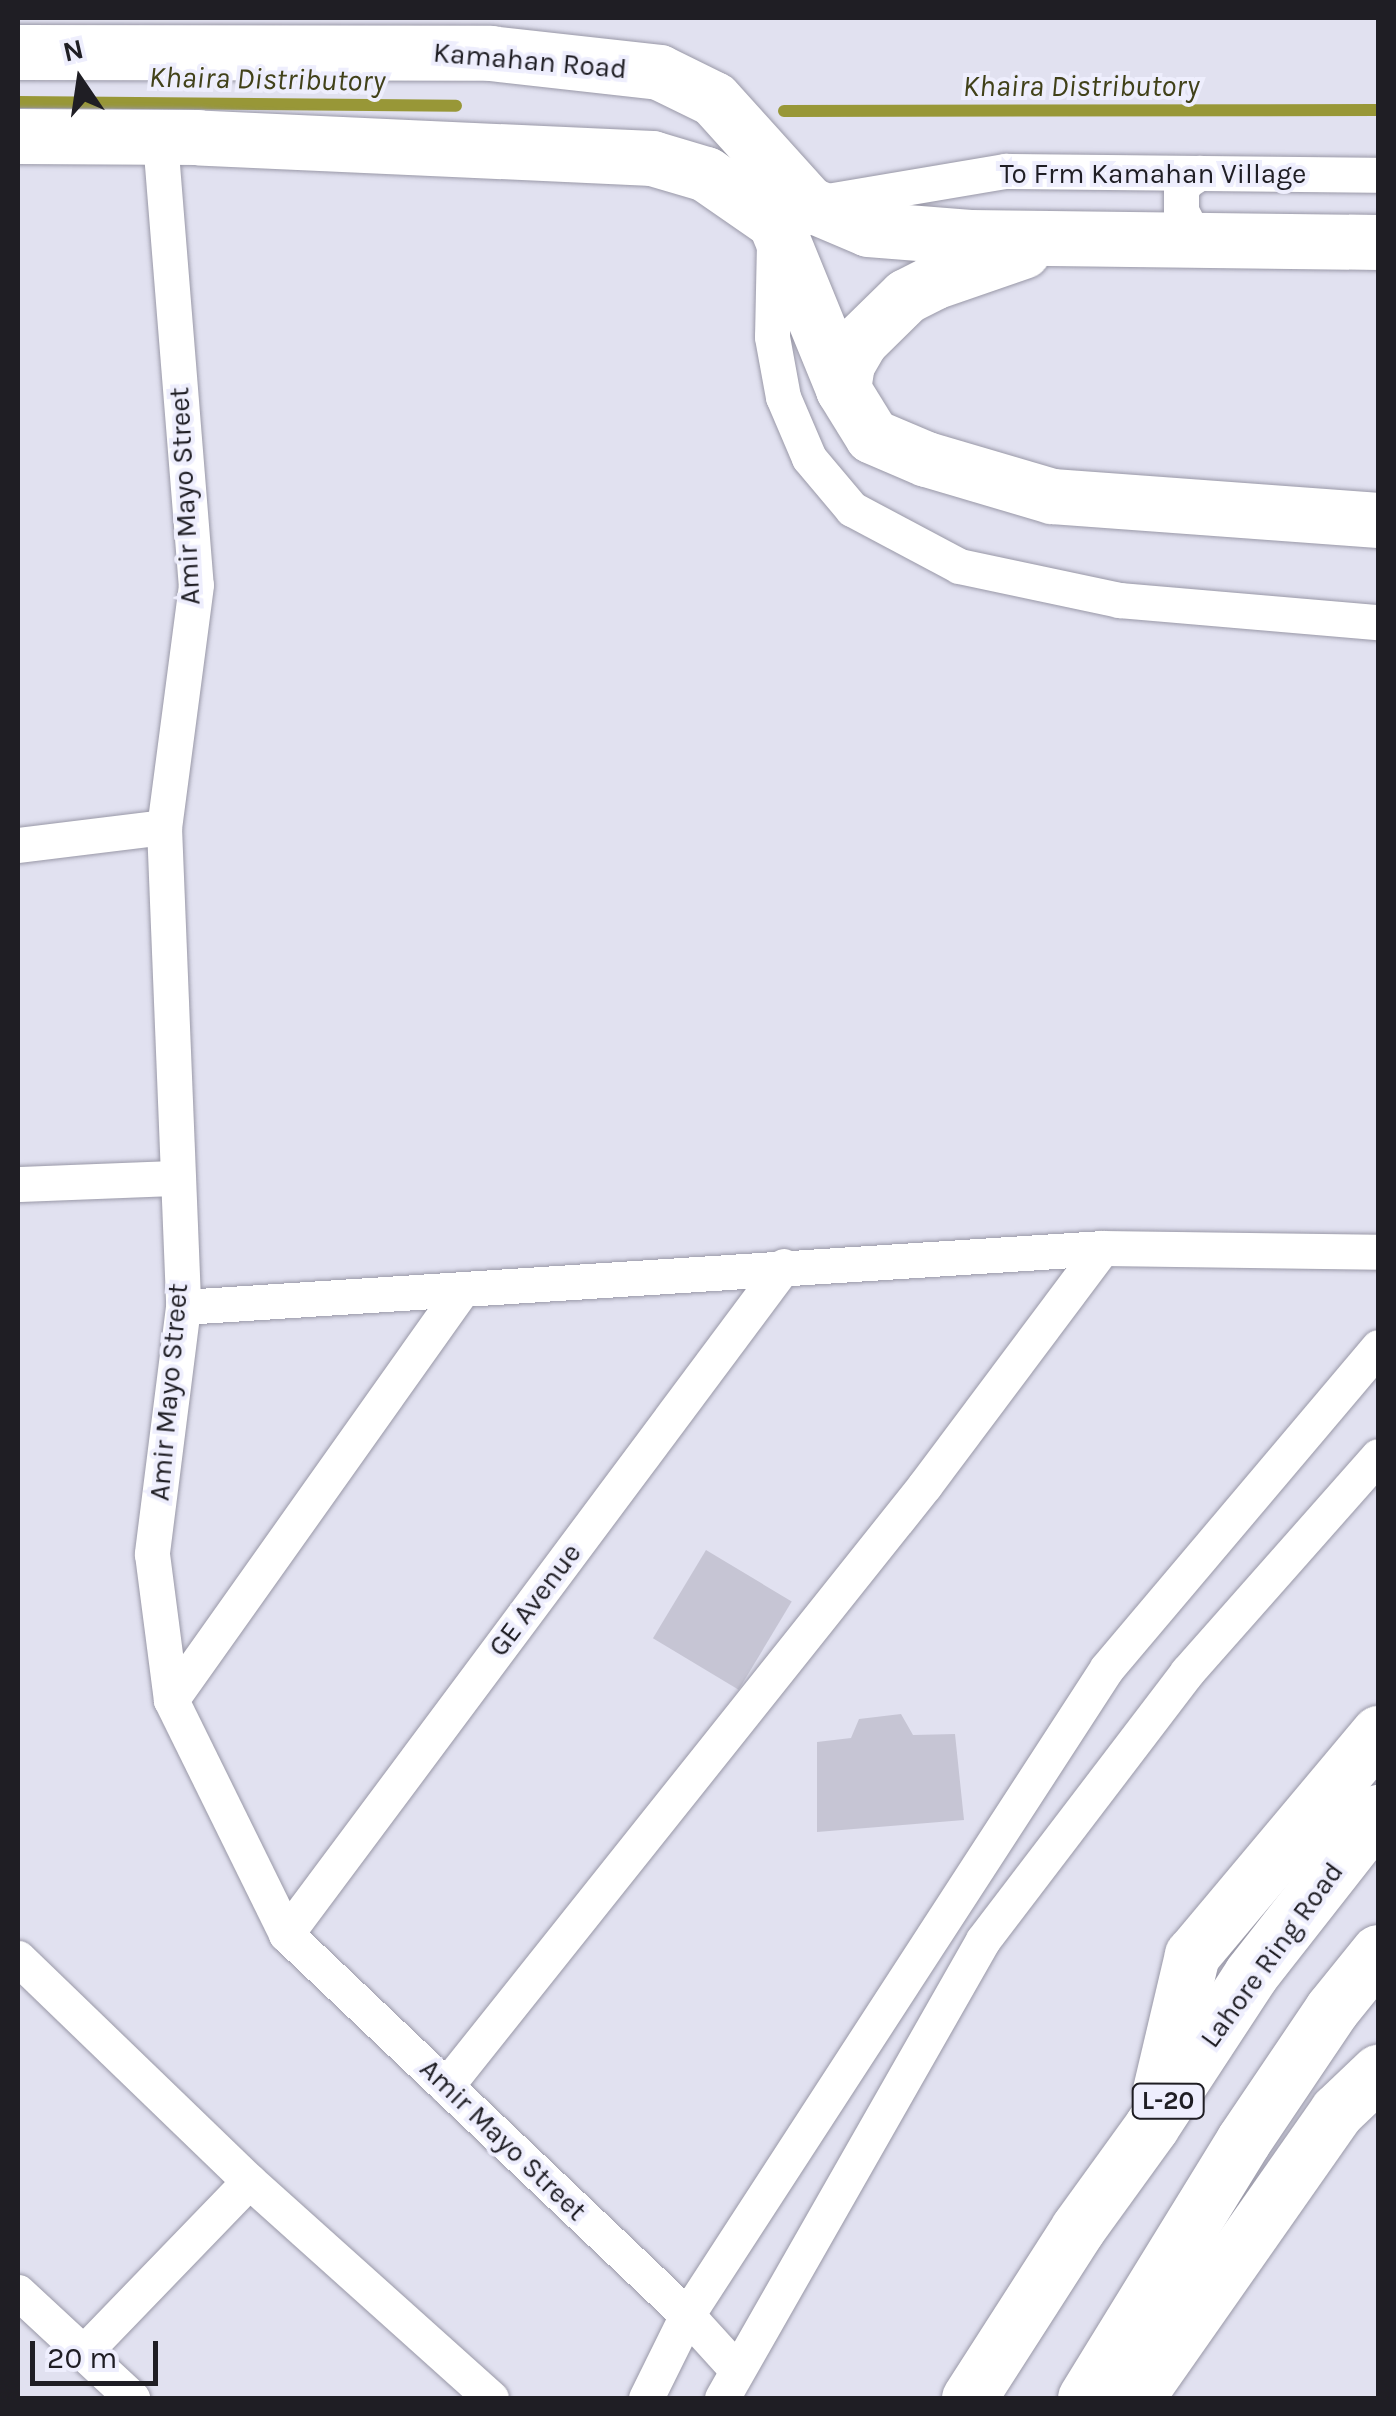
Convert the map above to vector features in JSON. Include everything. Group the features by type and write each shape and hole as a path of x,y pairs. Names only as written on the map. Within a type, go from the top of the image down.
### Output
{"main road":[{"name":"Kamahan Road","path":"18,52 181,35 490,52 659,72 714,99 792,213"},
{"path":"574,152 584,64"},
{"path":"18,136 179,138 652,158 706,174 792,213 868,229 1058,238 1378,242"},
{"path":"792,213 843,389 872,436 926,459 1052,496 1378,520"},
{"path":"843,389 848,364 862,340 906,296 932,282 1058,238"},
{"path":"1151,2127 1192,1955 1378,1733"},
{"name":"Lahore Ring Road","path":"969,2398 1078,2228 1151,2127 1251,1974 1378,1812"},
{"path":"1085,2398 1244,2141 1332,2009 1378,1952"},
{"path":"1136,2398 1337,2111 1378,2072"}],"street":[{"name":"Amir Mayo Street","path":"179,138 196,585 164,827 174,1178 182,1307 152,1554 171,1700 286,1934 687,2315 729,2384"},
{"name":"To Frm Kamahan Village","path":"792,213 1005,171 1378,175"},
{"path":"1196,240 1181,212 1181,192 1185,182 1198,173"},
{"path":"792,213 772,337 783,398 809,458 852,509 959,566 1119,600 1378,622"},
{"path":"18,845 164,827"},
{"path":"18,1184 174,1178"},
{"path":"182,1307 1102,1248 1378,1252"},
{"path":"446,2086 925,1485 1102,1248"},
{"name":"GE Avenue","path":"286,1934 784,1266"},
{"path":"171,1700 461,1290"},
{"path":"646,2398 687,2315 1107,1668 1378,1347"},
{"path":"729,2384 984,1940 1186,1672 1378,1456"},
{"path":"18,1958 249,2181 491,2398"},
{"path":"83,2353 249,2181"},
{"path":"18,2292 132,2398"}],"building":[{"path":"706,1550 792,1602 739,1690 653,1638"},
{"path":"901,1714 913,1735 955,1734 964,1820 817,1832 817,1742 851,1738 859,1719"}],"waterway":[{"name":"Khaira Distributory","path":"18,102 456,106"},
{"name":"Khaira Distributory","path":"784,111 1378,110"}]}
